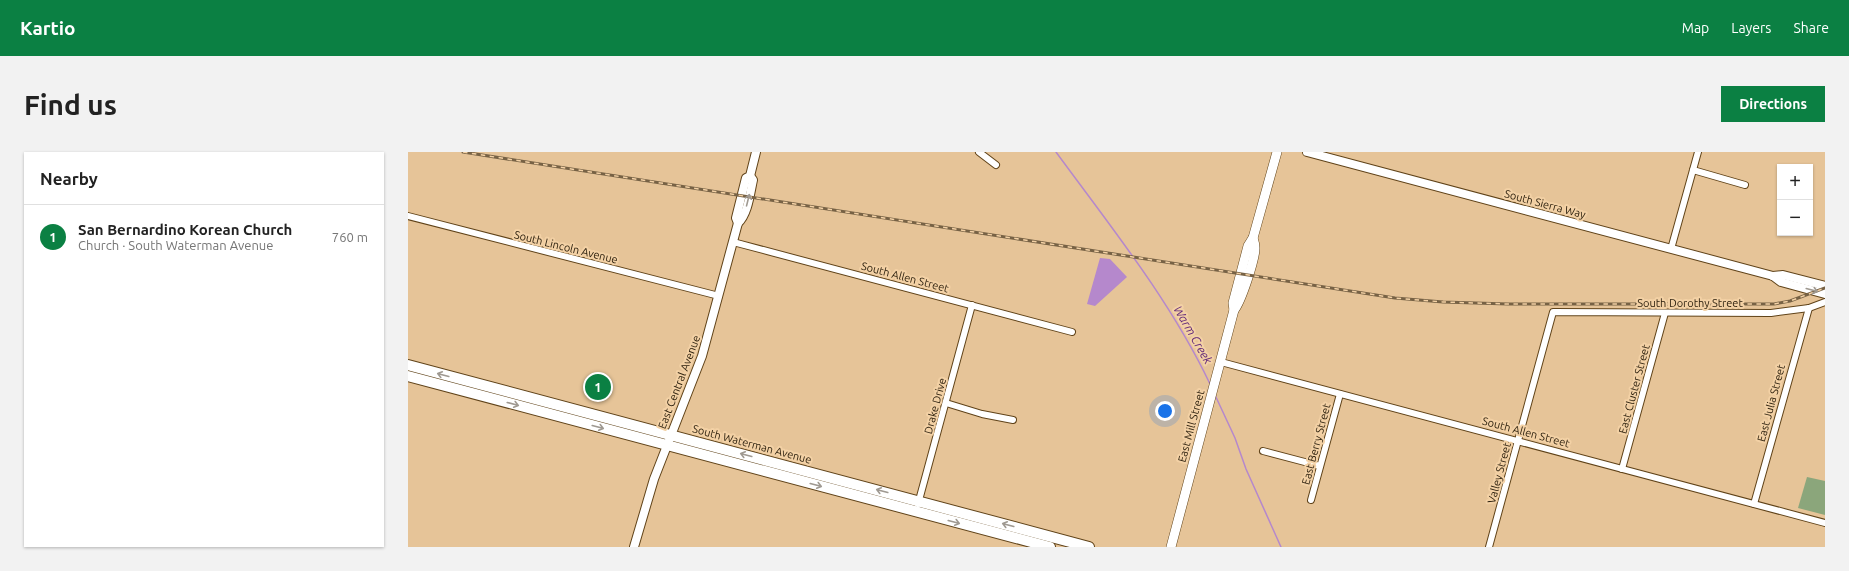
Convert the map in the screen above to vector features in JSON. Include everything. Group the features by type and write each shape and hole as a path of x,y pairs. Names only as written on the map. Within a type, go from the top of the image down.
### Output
{"main road":[{"name":"East Mill Street","path":"1171,547 1234,310 1240,304 1255,248 1253,238 1277,152"},
{"name":"South Waterman Avenue","path":"408,365 1089,547"},
{"name":"South Waterman Avenue","path":"408,376 1050,547"},
{"path":"765,471 788,472 805,476 808,472"}],"street":[{"name":"East Central Avenue","path":"634,547 654,479 666,445 702,356 738,223 743,219 753,180 750,176 756,152"},
{"path":"980,152 996,166"},
{"path":"1672,249 1698,152"},
{"name":"South Sierra Way","path":"1309,153 1773,276"},
{"path":"1693,170 1744,185"},
{"name":"South Lincoln Avenue","path":"408,216 719,296"},
{"name":"South Allen Street","path":"733,242 1072,332"},
{"path":"1773,276 1783,275 1825,286"},
{"path":"1773,276 1781,282 1825,294"},
{"name":"South Dorothy Street","path":"1553,312 1771,313 1809,308 1825,302"},
{"name":"Drake Drive","path":"916,512 972,305"},
{"name":"East Julia Street","path":"1754,504 1809,308"},
{"name":"Valley Street","path":"1489,547 1553,312"},
{"name":"East Cluster Street","path":"1622,469 1665,313"},
{"name":"South Allen Street","path":"1221,362 1825,523"},
{"name":"East Berry Street","path":"1312,500 1340,394"},
{"path":"946,403 982,414 1013,420"},
{"path":"1263,451 1320,466"}],"green space":[{"path":"1807,477 1825,481 1825,515 1798,508"}],"shaded area":[{"path":"1100,258 1110,259 1127,277 1095,306 1087,304"}],"waterway":[{"name":"Warm Creek","path":"1056,152 1158,293 1177,323 1210,384"},
{"name":"Warm Creek","path":"1215,395 1235,438 1246,469 1281,547"}],"railway":[{"path":"463,152 1395,298 1443,302 1508,304 1774,304 1790,301 1825,288"}],"place":[{"name":"San Bernardino Korean Church","path":"598,387"}]}
